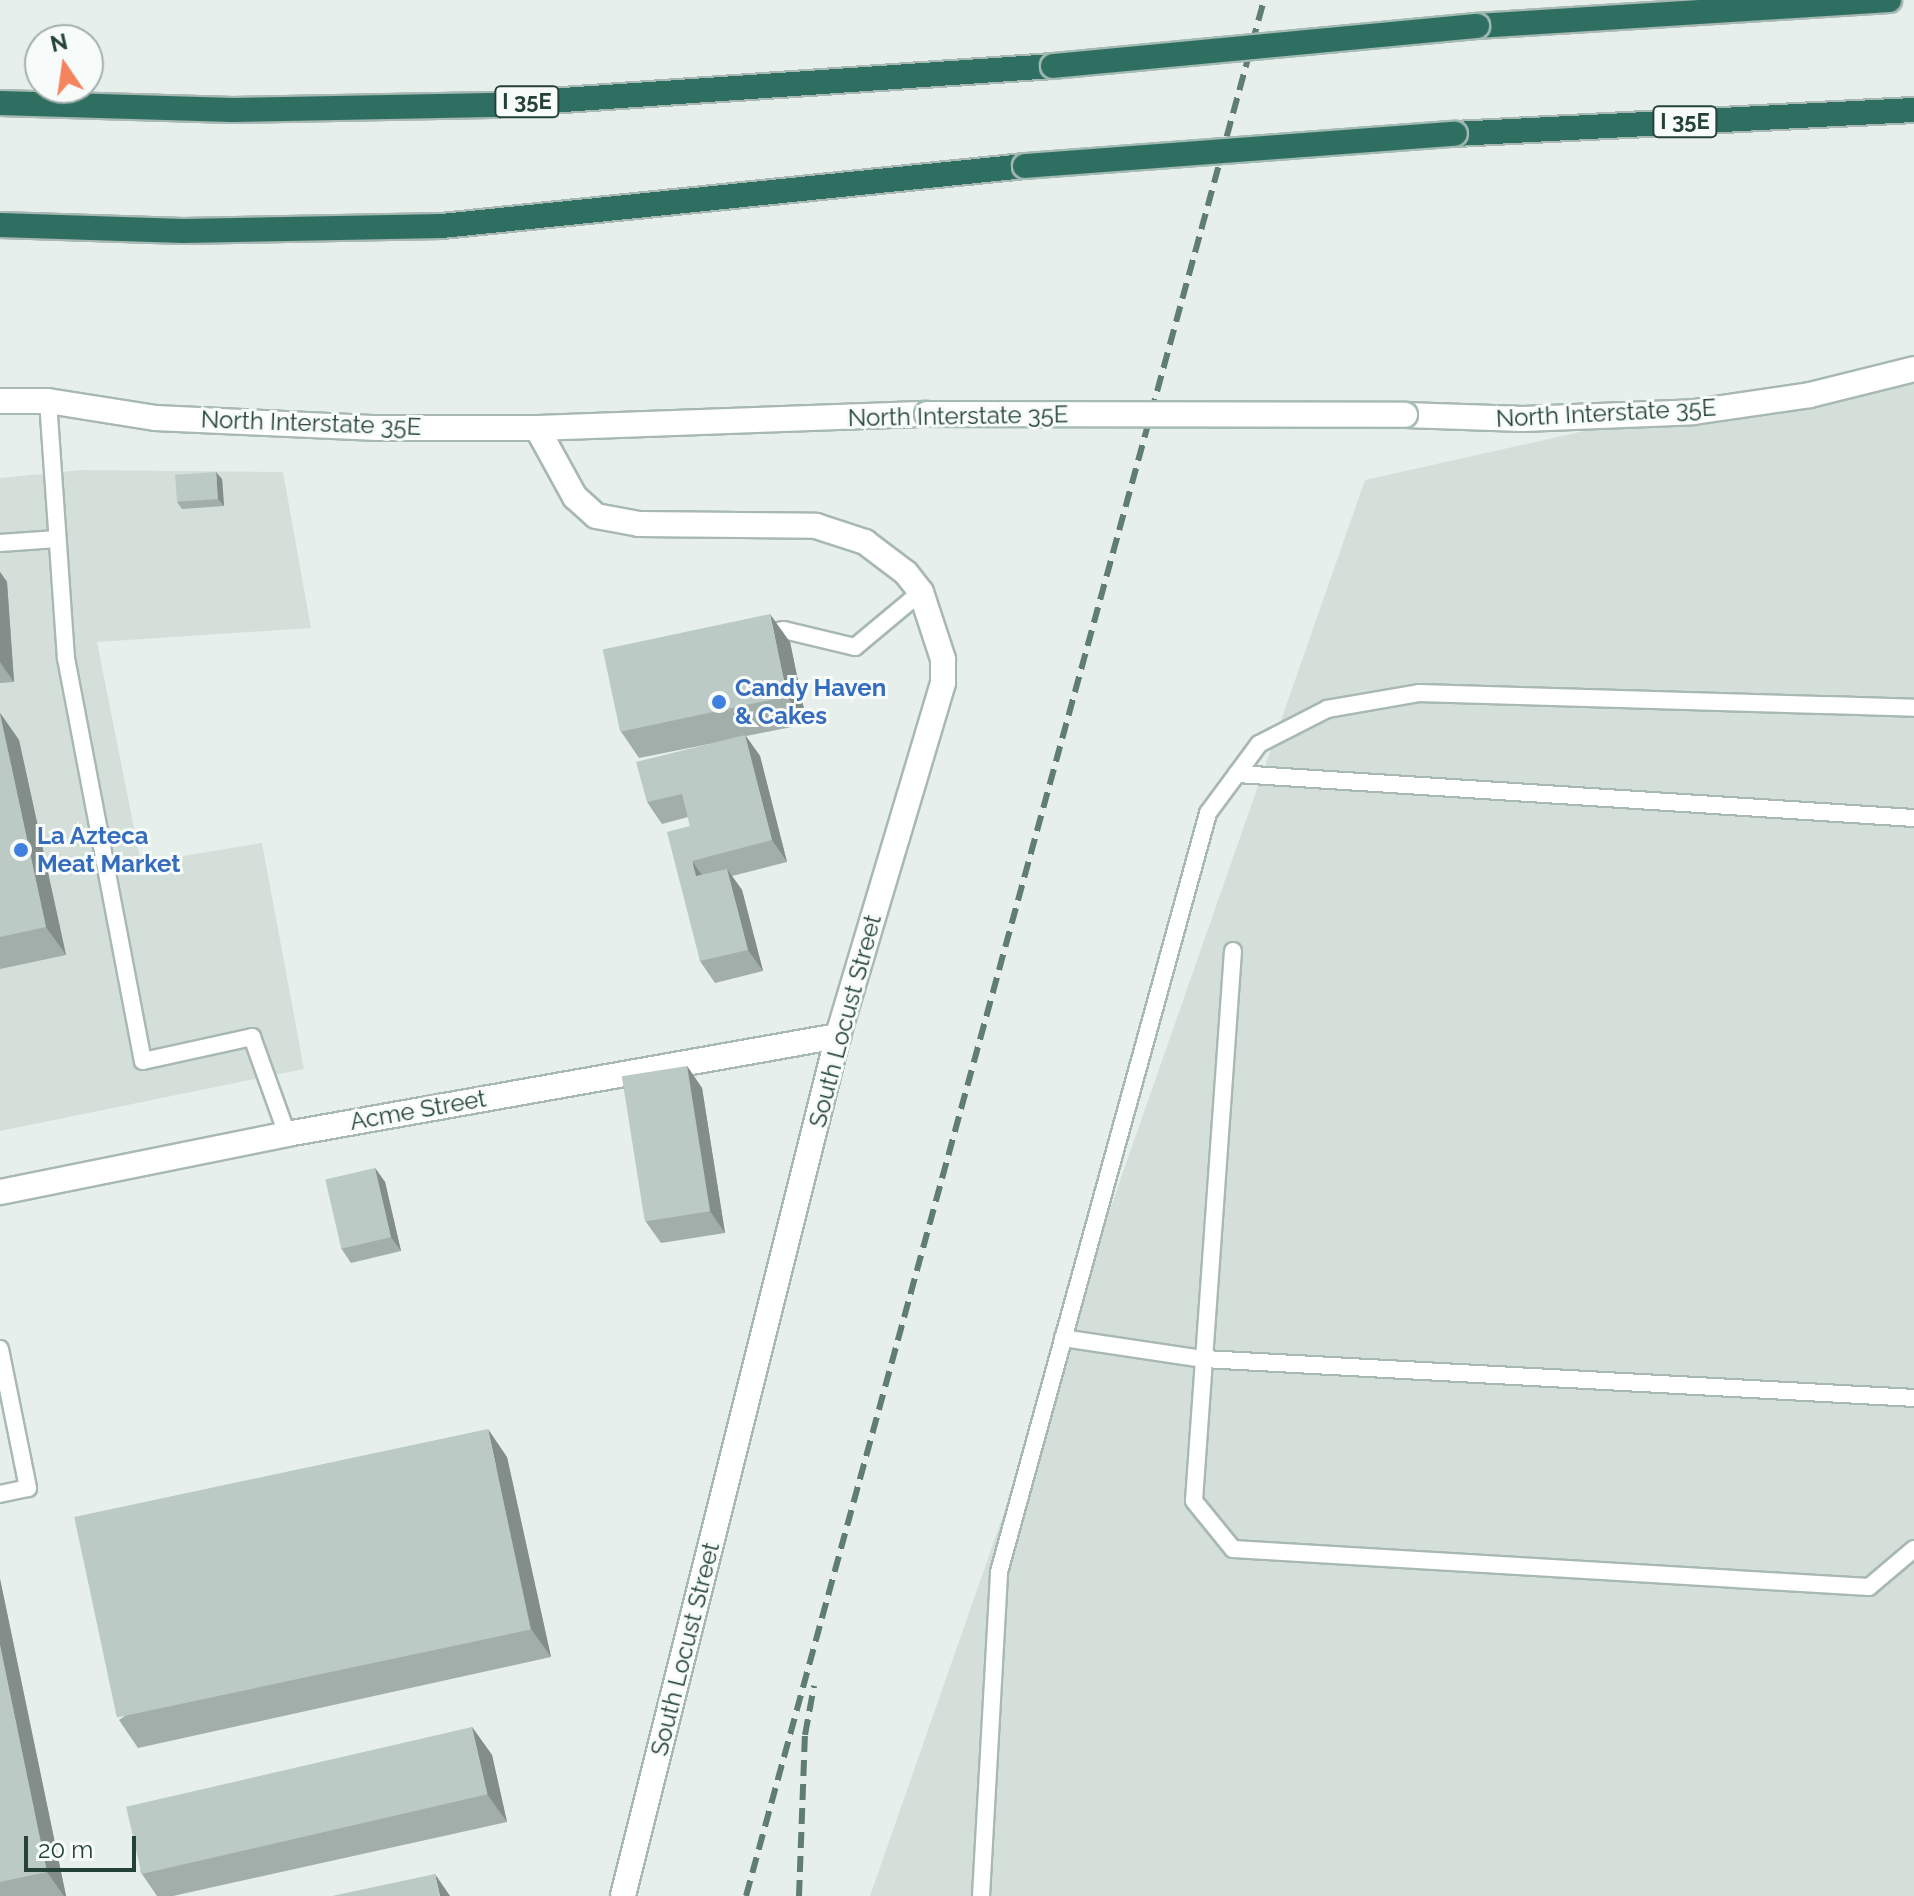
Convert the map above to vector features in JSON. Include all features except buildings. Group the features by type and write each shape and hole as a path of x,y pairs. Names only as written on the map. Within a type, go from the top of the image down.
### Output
{"highway":[{"name":"I 35E","path":"0,103 233,110 491,105 1053,66 1477,26 1889,0"},
{"name":"I 35E","path":"0,225 183,231 442,226 1025,166 1455,134 1914,110"}],"street":[{"name":"North Interstate 35E","path":"0,401 48,401 155,418 378,428 537,428 927,414 1405,415 1523,419 1694,412 1810,395 1914,369"},
{"name":"South Locust Street","path":"537,428 575,497 596,516 639,524 816,526 865,542 906,573 921,592 938,635 943,683 838,1036 623,1896"},
{"name":"Acme Street","path":"0,1192 287,1134 838,1036"}],"lane":[{"path":"48,401 66,658 143,1061 252,1037 287,1134"},
{"path":"0,543 57,539"},
{"path":"737,636 784,630 855,647 921,592"},
{"path":"981,1896 999,1572 1208,813 1259,744 1327,709 1419,693 1914,708"},
{"path":"1237,774 1914,818"},
{"path":"1233,951 1194,1501 1233,1549 1869,1587 1914,1549"},
{"path":"1063,1338 1204,1359 1914,1398"},
{"path":"0,1349 28,1488 0,1494"}],"shaded area":[{"path":"1914,357 1914,1896 870,1896 1365,480"},
{"path":"82,470 283,472 311,628 97,642 141,863 262,843 304,1069 0,1131 0,478"}],"railway":[{"path":"746,1896 1264,0"},
{"path":"799,1896 805,1735 814,1686"}],"place":[{"name":"Candy Haven & Cakes","path":"719,702"},
{"name":"La Azteca Meat Market","path":"21,850"}]}
